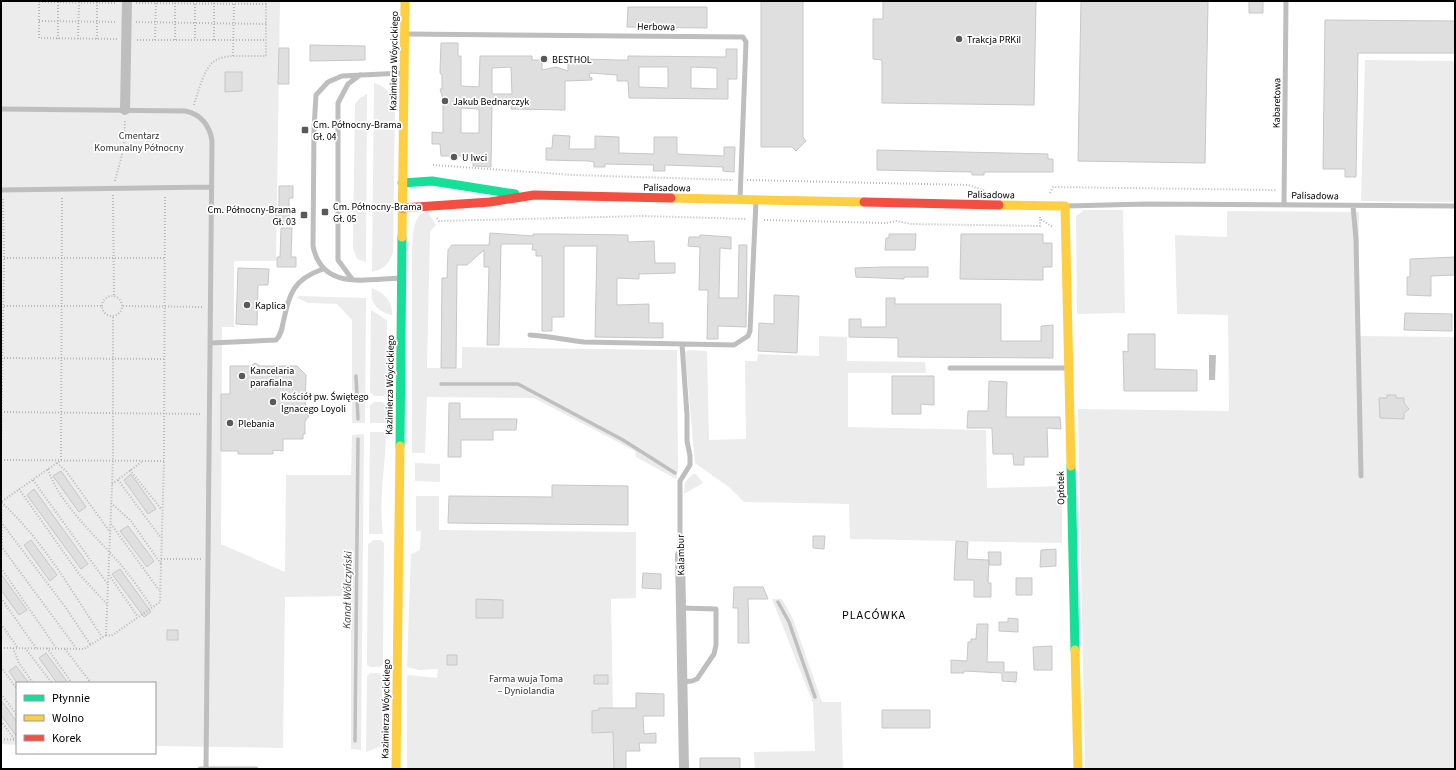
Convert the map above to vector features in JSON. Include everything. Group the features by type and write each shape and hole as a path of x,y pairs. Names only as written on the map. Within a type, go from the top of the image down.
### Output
{"street":[{"name":"Kazimierza Wóycickiego","path":"396,769 405,1"},
{"path":"125,110 127,2"},
{"name":"Palisadowa","path":"402,183 432,181 527,195 1065,206"},
{"name":"Palisadowa","path":"402,208 490,202 527,195"},
{"name":"Opłotek","path":"1065,206 1078,769"},
{"name":"Kalambur","path":"680,555 684,769"}],"lane":[{"name":"Kabaretowa","path":"1284,205 1286,1"},
{"name":"Herbowa","path":"404,34 743,37 746,42 742,180 740,200"},
{"path":"402,278 338,278 323,269 318,263 313,246 316,95 328,82 342,76 404,73"},
{"path":"352,279 338,260 338,103 348,84 360,75"},
{"path":"1,109 158,110 192,112 206,124 211,131 212,187 206,769"},
{"path":"2,190 212,187"},
{"path":"530,335 550,336 560,340 584,342 734,345 748,336 750,331 756,200"},
{"name":"Palisadowa","path":"1065,206 1455,206"},
{"path":"1353,206 1355,228 1361,476"},
{"path":"210,343 276,340 280,334 290,294 294,287 306,276 323,269"},
{"name":"Kalambur","path":"680,555 680,481 690,465 682,344"},
{"path":"950,368 1068,368"},
{"path":"681,608 716,609 716,645 714,654 697,678 692,681 682,682"},
{"path":"200,769 256,769"}],"path":[{"path":"192,112 205,70 210,64 218,58 233,56 266,56 266,40 266,24 266,3 39,1 39,38 126,40 266,40"},
{"path":"58,2 58,39"},
{"path":"78,39 79,2"},
{"path":"96,39 97,2"},
{"path":"155,40 156,2"},
{"path":"175,2 175,40"},
{"path":"195,2 195,40"},
{"path":"214,2 214,40"},
{"path":"233,56 234,3"},
{"path":"39,21 266,24"},
{"path":"114,296 114,188 124,147 125,110"},
{"path":"433,165 573,175 968,185 989,192"},
{"path":"1,648 84,649 106,635 111,636 160,602 164,461 164,187"},
{"path":"436,217 439,221 644,216 886,223 896,221 912,224 1040,226 1040,196 1046,196 1052,192 1053,187 1284,190"},
{"path":"61,460 62,189"},
{"path":"1,449 2,190"},
{"path":"1040,219 1053,227 1058,233"},
{"path":"2,258 164,258"},
{"path":"114,296 121,300 123,306 119,314 112,317 104,313 102,306 107,297 114,296"},
{"path":"2,306 102,306"},
{"path":"123,306 210,307"},
{"path":"106,635 113,460 112,317"},
{"path":"2,358 164,359"},
{"path":"1,412 209,414"},
{"path":"1,460 164,461"},
{"path":"1,502 61,460"},
{"path":"112,484 143,460"},
{"path":"57,463 66,471 110,532"},
{"path":"48,469 52,482 87,529 121,564 152,607"},
{"path":"130,470 162,511"},
{"path":"1,476 1,547 77,649"},
{"path":"33,480 108,584"},
{"path":"118,480 162,539"},
{"path":"19,489 79,574 107,604"},
{"path":"1,502 19,518 57,566 102,637"},
{"path":"111,503 131,521 161,564"},
{"path":"2,522 91,644"},
{"path":"110,524 160,591"},
{"path":"161,558 208,560"},
{"path":"1,568 57,649"},
{"path":"108,574 138,617"},
{"path":"1,598 36,648"},
{"path":"1,624 18,648"},
{"path":"13,648 19,663 32,682"},
{"path":"25,648 51,682"},
{"path":"48,648 71,682"},
{"path":"65,649 90,682"},
{"path":"1,667 16,688"},
{"path":"1,694 16,714"},
{"path":"1,721 16,740"},
{"path":"1,739 16,740"}],"green space":[{"name":"Cmentarz Komunalny Północny","path":"1,1 280,1 276,261 234,261 234,327 222,327 221,544 285,572 286,475 351,475 352,435 364,434 361,750 351,749 351,596 285,597 283,748 156,746 156,682 16,682 16,745 1,744"},
{"path":"1365,60 1455,61 1455,202 1361,201"},
{"path":"374,83 379,84 386,89 393,101 395,110 393,252 386,265 380,270 372,272"},
{"path":"367,94 366,262 357,259 353,248 355,104 360,98"},
{"path":"1084,210 1123,210 1125,313 1077,314 1076,216"},
{"path":"427,211 436,225 430,232 427,368 462,368 462,347 677,350 678,469 676,479 636,457 635,451 534,398 427,397 425,453 412,453 412,252 415,222 422,213"},
{"path":"1227,211 1359,212 1358,336 1455,337 1455,769 1085,769 1078,409 1229,411 1228,315 1177,314 1175,235 1227,237"},
{"path":"372,288 387,298 391,306 392,315 383,312 373,302"},
{"path":"296,297 366,298 365,423 352,423 352,320 337,304 308,303"},
{"path":"371,310 387,320 386,393 383,396 374,396 370,392"},
{"path":"819,336 847,337 847,361 925,362 926,373 848,373 848,427 986,430 987,488 1062,486 1062,543 850,539 849,504 744,502 730,488 695,463 685,352 689,350 707,351 709,440 746,439 745,361 757,361 758,354 819,356"},
{"path":"374,402 382,402 386,405 386,423 370,423 370,405"},
{"path":"370,432 386,432 381,508 383,533 381,534 369,534"},
{"path":"415,463 440,464 440,482 415,481"},
{"path":"693,474 696,474 703,483 684,494 685,482"},
{"name":"Farma wuja Toma – Dyniolandia","path":"416,496 439,496 439,530 636,532 636,598 611,599 614,769 407,769 407,677 409,675 437,678 438,669 419,670 407,667 411,554 420,550 421,531 416,531"},
{"path":"374,540 381,540 384,543 383,665 379,667 370,667 367,665 368,544"},
{"path":"772,599 782,599 793,619 822,702 841,702 843,769 755,769 754,752 815,751 813,703"},
{"path":"370,673 379,673 382,676 382,746 366,752 367,676"}],"shaded area":[{"path":"1209,355 1216,355 1215,380 1209,380"}],"building":[{"path":"761,1 803,1 803,137 806,141 796,151 792,147 761,147"},
{"name":"Trakcja PRKiI","path":"883,1 1036,1 1034,105 882,103 882,60 873,59 873,19 883,19"},
{"path":"1081,1 1208,1 1205,163 1078,161"},
{"path":"1249,1 1263,1 1263,13 1249,13"},
{"path":"628,7 707,7 707,28 627,27"},
{"path":"1325,20 1455,21 1455,53 1358,53 1356,177 1345,177 1345,169 1323,169"},
{"path":"441,43 458,43 458,56 461,56 461,86 479,87 480,56 532,56 532,60 542,60 542,70 556,67 568,71 568,57 572,56 585,59 617,60 628,60 628,56 726,57 726,49 737,49 737,79 728,79 728,99 629,98 628,81 617,81 617,75 590,73 589,77 592,78 592,80 565,81 565,110 511,109 511,105 492,105 491,167 473,166 473,156 441,156 440,144 432,144 432,132 443,133 443,99 440,89 442,89 442,75 440,73","holes":["511,67 512,94 492,94 492,68","639,67 668,67 668,88 639,87","691,67 717,68 717,89 691,88","461,108 479,109 479,133 461,133"]},
{"path":"310,45 365,46 365,60 310,61"},
{"path":"279,48 289,48 289,84 278,84"},
{"path":"225,72 242,72 242,91 225,92"},
{"path":"553,135 570,136 569,149 595,149 595,136 619,137 619,153 654,154 654,137 677,137 677,154 724,156 724,147 735,147 734,172 723,171 723,167 665,165 665,171 653,171 654,165 605,164 605,167 594,167 594,162 589,161 546,160 546,148 552,148"},
{"path":"877,150 1048,154 1048,159 1053,159 1053,172 984,172 984,175 972,175 972,172 877,170"},
{"path":"279,186 293,186 293,198 289,198 289,223 276,223 276,212 279,212"},
{"path":"281,228 292,228 291,257 296,257 296,267 277,267 277,257 280,257"},
{"path":"490,233 533,236 533,234 628,235 628,242 654,241 655,263 675,263 675,273 639,274 639,279 617,278 617,305 649,304 649,323 663,323 663,338 595,337 597,246 564,246 564,317 552,317 552,331 542,331 542,256 536,256 536,250 532,250 533,244 501,244 499,345 487,345 489,267 484,267 484,250 467,265 457,265 456,368 441,368 442,278 447,278 448,250 452,245 489,245"},
{"path":"889,234 916,234 915,250 885,250 886,238 889,238"},
{"path":"961,234 1043,234 1043,243 1052,243 1052,267 1043,267 1043,280 960,279"},
{"path":"700,235 731,237 731,249 720,248 719,298 738,298 739,245 747,245 746,327 718,326 718,339 707,339 708,290 699,290 700,247 688,246 689,237 700,237"},
{"path":"1455,257 1455,275 1431,276 1431,296 1407,295 1407,277 1410,277 1410,259"},
{"path":"928,267 928,277 904,277 904,279 856,277 855,268"},
{"name":"Kaplica","path":"238,268 269,269 268,285 258,285 257,325 236,324"},
{"path":"774,295 799,296 797,353 758,351 759,323 774,324"},
{"path":"886,298 895,298 895,304 1001,304 1001,341 1041,341 1041,326 1053,325 1053,358 898,357 898,338 849,337 849,319 861,319 861,327 886,327"},
{"path":"1405,313 1452,314 1452,331 1404,330"},
{"path":"1128,334 1155,334 1155,369 1197,370 1197,391 1124,391 1123,351 1128,352"},
{"name":"Kościół pw. Świętego Ignacego Loyoli","path":"255,363 260,366 297,366 306,375 305,413 309,416 305,421 305,434 303,434 303,439 283,439 283,451 273,450 273,454 238,454 238,451 221,451 221,394 230,394 230,366 251,366"},
{"path":"892,376 934,376 934,405 921,404 921,414 892,414"},
{"path":"989,381 1007,382 1006,417 1060,417 1061,429 1047,428 1048,457 1024,457 1024,465 1014,465 1013,454 993,454 992,428 967,428 968,411 988,411"},
{"path":"1387,395 1396,395 1396,398 1404,398 1404,403 1409,409 1404,413 1404,419 1380,418 1379,398 1387,398"},
{"path":"449,403 460,403 460,419 517,419 516,430 493,430 493,440 461,440 461,457 448,457"},
{"path":"61,471 86,507 79,512 53,476"},
{"path":"131,474 156,509 148,514 124,480"},
{"path":"552,485 628,486 628,525 448,523 449,496 552,497"},
{"path":"34,489 88,564 81,569 27,495"},
{"path":"128,526 154,561 147,567 120,531"},
{"path":"813,536 825,536 824,549 813,548"},
{"path":"31,540 57,575 50,581 24,545"},
{"path":"956,541 968,542 967,559 989,560 988,583 991,583 991,597 974,597 974,580 954,580"},
{"path":"1056,549 1056,566 1040,567 1041,550"},
{"path":"988,552 1001,552 1001,565 989,565"},
{"path":"120,569 151,612 144,617 112,574"},
{"path":"643,573 661,574 661,589 642,588"},
{"path":"1,574 27,610 19,615 1,590"},
{"path":"1016,578 1032,578 1032,595 1016,595"},
{"path":"734,587 763,587 768,599 748,599 749,643 738,643 738,608 733,608"},
{"path":"476,599 503,600 503,618 476,618"},
{"path":"1008,618 1018,619 1018,632 999,631 999,622 1008,622"},
{"path":"977,624 988,624 987,662 1004,662 1004,672 1017,672 1016,682 1002,681 1002,673 964,671 964,673 951,673 951,660 967,661 968,642 971,642 971,639 976,639"},
{"path":"167,630 178,630 178,640 167,640"},
{"path":"1052,646 1052,670 1034,670 1033,647"},
{"path":"46,653 67,682 56,682 39,658"},
{"path":"447,655 457,655 457,665 447,665"},
{"path":"16,666 28,682 16,682 9,671"},
{"path":"594,675 608,675 608,684 594,684"},
{"path":"636,693 664,694 664,716 643,716 644,734 656,733 656,743 639,743 640,751 626,751 626,769 614,769 613,732 592,733 592,711 599,710 599,708 636,708"},
{"path":"1,700 16,721 16,736 1,715"},
{"path":"882,710 930,710 930,728 882,728"},
{"path":"700,758 740,758 740,769 700,769"}],"waterway":[{"name":"Kanał Wólczyński","path":"356,376 358,419"},
{"path":"441,384 518,384 623,440 675,473"},
{"name":"Kanał Wólczyński","path":"355,741 358,439"},
{"path":"778,602 789,622 815,697"}],"traffic: fast":[{"path":"402,183 432,181 515,194"},
{"path":"400,446 402,237"},
{"path":"1071,466 1075,650"}],"traffic: slow":[{"path":"402,237 405,1"},
{"path":"671,198 864,202"},
{"path":"999,205 1065,206 1071,466"},
{"path":"396,769 400,446"},
{"path":"1075,650 1078,769"}],"traffic: jam":[{"path":"402,208 490,202 534,195 671,198"},
{"path":"864,202 999,205"}],"place":[{"name":"Trakcja PRKiI","path":"959,39"},
{"name":"BESTHOL","path":"544,59"},
{"name":"Jakub Bednarczyk","path":"445,101"},
{"name":"Cm. Północny-Brama Gł. 04","path":"305,130"},
{"name":"U Iwci","path":"454,157"},
{"name":"Cm. Północny-Brama Gł. 05","path":"325,212"},
{"name":"Cm. Północny-Brama Gł. 03","path":"304,215"},
{"name":"Kaplica","path":"247,305"},
{"name":"Kancelaria parafialna","path":"242,376"},
{"name":"Kościół pw. Świętego Ignacego Loyoli","path":"273,402"},
{"name":"Plebania","path":"230,423"}],"district":[{"name":"PLACÓWKA","path":"874,615"}]}
